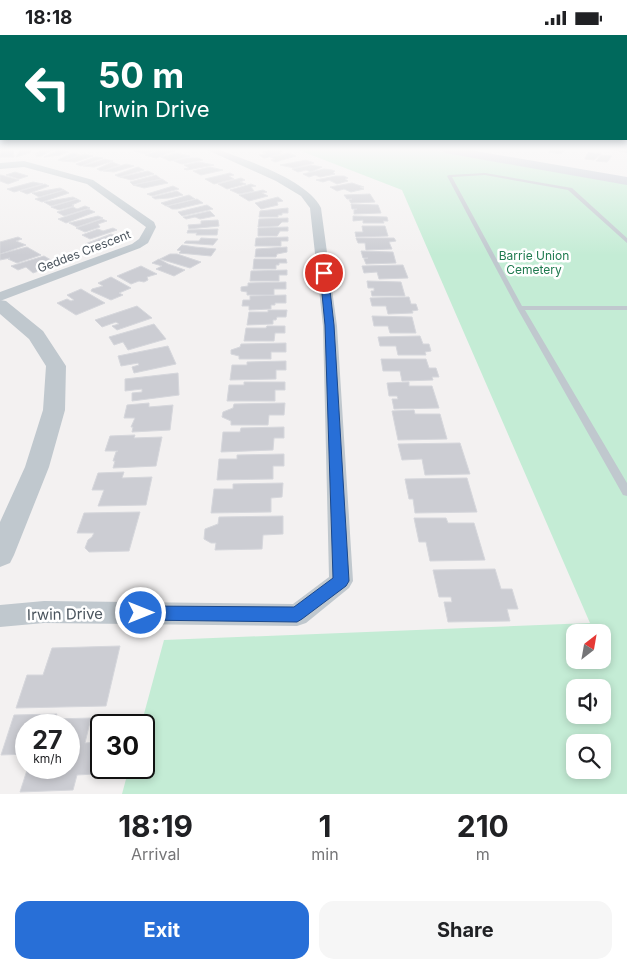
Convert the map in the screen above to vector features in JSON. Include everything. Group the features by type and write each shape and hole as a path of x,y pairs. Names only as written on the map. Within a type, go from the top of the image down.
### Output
{"street":[{"name":"Geddes Crescent","path":"0,297 136,246 144,241 151,227 150,224 93,184"},
{"name":"Irwin Drive","path":"0,616 44,612 297,615 341,581 330,325 316,211 313,203 300,190 288,184"},
{"path":"0,305 36,335 56,366 54,410 37,467 0,555"}],"lane":[{"path":"454,184 520,308 627,492"},
{"path":"544,184 570,189 627,241"},
{"path":"520,308 627,308"}],"green space":[{"name":"Barrie Union Cemetery","path":"388,184 627,184 627,794 122,794 126,779 155,779 155,714 144,714 164,640 590,623 402,190"}],"building":[{"path":"24,184 41,184 14,192 7,189"},
{"path":"43,184 49,186 27,194 20,191"},
{"path":"136,184 161,184 144,188 133,185"},
{"path":"219,184 244,184 227,189"},
{"path":"250,184 256,186 251,187 254,191 239,194 230,190"},
{"path":"356,184 364,187 360,187 364,189 351,192 344,189 337,191 330,187"},
{"path":"173,186 179,189 152,196 147,194"},
{"path":"60,188 64,190 39,197 32,193"},
{"path":"64,190 69,193 42,202 35,199"},
{"path":"263,190 267,192 262,193 268,196 249,201 239,195"},
{"path":"177,191 183,195 155,199 152,197"},
{"path":"370,194 375,202 351,203 349,200 352,199 347,199 344,195"},
{"path":"189,195 195,199 166,206 161,203"},
{"path":"73,197 77,199 51,206 44,202"},
{"path":"278,197 283,201 277,202 278,205 261,209 255,203"},
{"path":"77,199 81,201 72,205 74,206 59,210 51,207"},
{"path":"197,199 203,203 177,209 167,206"},
{"path":"351,204 378,205 381,213 354,214 354,210 357,209 352,209"},
{"path":"207,205 213,209 182,216 178,212"},
{"path":"85,206 90,208 64,216 57,212 73,207 77,209"},
{"path":"288,208 288,213 282,213 278,217 259,217 260,211"},
{"path":"88,209 95,212 66,223 58,219"},
{"path":"210,211 215,216 200,219 195,217 186,219 183,217"},
{"path":"98,216 103,218 77,227 69,223"},
{"path":"353,216 387,217 388,221 383,221 384,223 363,223 363,220 353,221"},
{"path":"288,218 288,222 282,222 278,226 258,227 259,219"},
{"path":"102,219 107,221 98,224 100,227 85,232 76,228"},
{"path":"218,220 219,226 189,229 188,225 201,224 201,221"},
{"path":"362,226 385,226 388,236 356,237 355,232 363,232"},
{"path":"288,227 288,231 280,231 277,236 258,236 258,228"},
{"path":"113,228 117,230 90,239 82,235 98,229 103,231"},
{"path":"218,229 217,235 187,233 188,230"},
{"path":"111,234 116,236 107,241 110,242 94,248 85,244"},
{"path":"18,237 22,239 16,241 26,245 0,254 0,242"},
{"path":"288,237 288,241 281,241 281,246 255,246 256,238"},
{"path":"201,238 218,239 213,245 184,243 186,241 199,241"},
{"path":"356,238 394,238 396,241 389,242 392,249 366,250 365,243 358,243"},
{"path":"182,245 216,249 211,256 179,253 181,251 177,250"},
{"path":"27,247 41,255 17,263 8,259 10,258 0,260 0,254"},
{"path":"287,247 287,252 277,254 276,257 255,257 256,249"},
{"path":"361,251 393,252 396,263 366,264 364,259 368,258 363,258"},
{"path":"170,254 177,254 201,262 190,268 160,259"},
{"path":"44,256 58,264 33,273 26,267 18,270 11,266"},
{"path":"159,259 185,270 174,276 156,269 162,266 152,263"},
{"path":"254,259 286,259 287,263 279,263 279,265 276,265 276,269 253,269"},
{"path":"403,265 408,278 379,279 377,272 364,273 362,266"},
{"path":"141,266 157,274 147,277 148,280 144,282 139,281 131,284 117,276"},
{"path":"287,270 287,275 279,275 279,281 250,281 251,271"},
{"path":"111,277 131,288 119,293 123,295 111,300 91,291 103,286 98,283"},
{"path":"367,281 401,282 405,296 372,296 371,291 374,291 374,288 368,288"},
{"path":"286,282 286,289 274,289 274,295 247,295 247,292 241,291 241,287 248,286 248,283"},
{"path":"81,289 105,303 76,315 57,303 67,299 74,300 67,295"},
{"path":"286,295 286,303 275,303 275,305 271,305 271,309 249,310 249,306 242,306 243,300 250,300 250,296"},
{"path":"409,297 411,304 416,304 418,310 412,311 413,313 388,314 386,306 372,306 370,298"},
{"path":"137,306 152,318 117,330 112,326 119,324 116,322 102,327 95,320"},
{"path":"268,310 287,310 286,317 277,317 276,320 273,320 273,324 247,325 249,312 268,312"},
{"path":"372,316 412,317 416,333 390,333 388,326 374,326"},
{"path":"154,324 166,339 128,350 123,342 114,345 109,337"},
{"path":"267,326 285,326 285,333 275,333 274,341 244,341 246,328 266,328"},
{"path":"420,336 423,344 429,344 431,351 425,352 426,355 398,355 396,346 380,346 378,337"},
{"path":"286,343 286,352 271,352 271,359 239,359 239,356 231,354 231,350 240,347 241,344"},
{"path":"168,346 176,364 134,373 132,367 139,365 138,363 121,366 118,356"},
{"path":"381,359 426,359 429,368 436,368 439,377 432,377 433,380 402,381 400,371 383,371"},
{"path":"286,361 286,370 276,370 276,379 230,380 232,365 247,365 247,362"},
{"path":"178,373 179,395 132,401 132,393 142,392 142,389 125,391 125,379"},
{"path":"244,382 285,382 285,390 275,390 275,401 227,401 229,385 244,385"},
{"path":"409,382 409,386 432,386 439,408 394,409 392,399 398,399 397,396 389,396 387,383"},
{"path":"149,403 149,407 173,405 170,430 132,432 133,427 131,427 135,418 124,418 127,405"},
{"path":"285,403 284,415 269,415 268,425 231,425 231,421 222,417 223,412 233,408 234,404"},
{"path":"414,410 415,414 440,414 447,439 398,440 392,411"},
{"path":"284,427 284,438 274,438 273,450 221,452 223,432 240,432 241,428"},
{"path":"135,435 134,438 162,437 156,466 113,468 115,461 113,461 118,451 105,451 110,436"},
{"path":"460,443 470,474 425,475 422,459 402,460 398,444"},
{"path":"284,454 284,466 273,466 273,479 217,480 219,459 237,459 237,455"},
{"path":"124,472 122,478 152,477 146,505 98,506 104,490 92,490 98,473"},
{"path":"467,478 477,512 415,513 413,499 409,499 405,479"},
{"path":"283,483 282,497 271,498 271,512 211,513 214,489 233,489 233,484"},
{"path":"140,512 129,551 89,552 85,548 88,540 94,533 77,533 84,513"},
{"path":"283,516 283,534 263,535 262,549 215,550 216,543 211,543 204,539 205,529 218,524 219,517"},
{"path":"414,518 446,518 448,523 474,523 485,560 430,561 426,542 419,542"},
{"path":"495,569 501,589 512,589 518,609 507,609 510,621 448,622 444,602 452,602 451,597 439,597 433,570"},
{"path":"120,646 106,706 16,708 27,675 43,675 52,648"},
{"path":"14,715 15,754 1,755"},
{"path":"80,718 90,718 85,743 90,743 90,774 80,775"},
{"path":"24,779 76,779 73,790 20,792"}],"route":[{"path":"141,613 297,615 341,581 330,325 324,273"}]}
